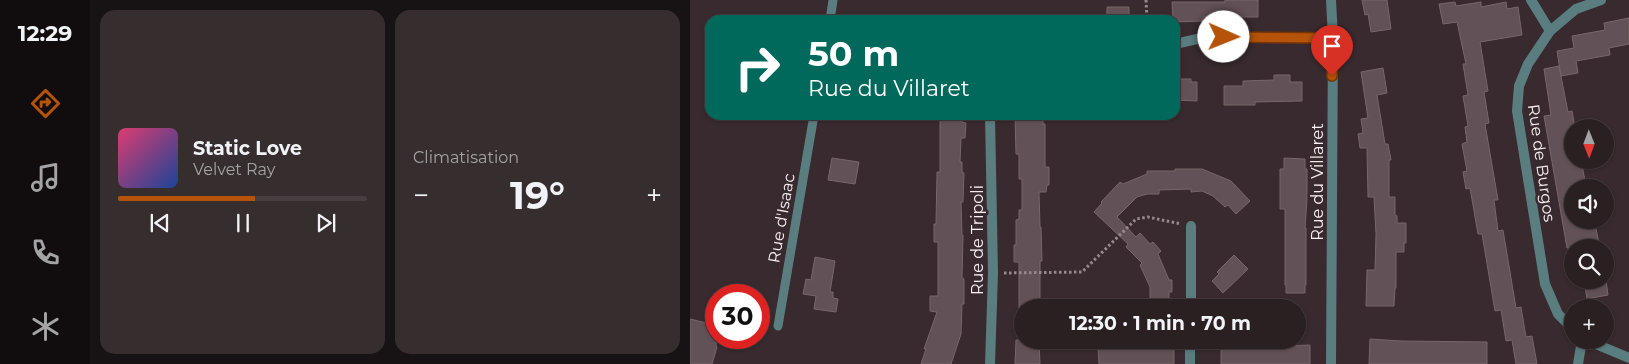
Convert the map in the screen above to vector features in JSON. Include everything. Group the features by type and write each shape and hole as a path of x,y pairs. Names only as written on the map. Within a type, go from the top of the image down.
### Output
{"street":[{"name":"Rue du Villaret","path":"1331,0 1333,38 1331,364"},
{"path":"1531,0 1550,31"},
{"name":"Rue de Burgos","path":"1564,320 1558,314 1545,284 1517,110 1519,86 1528,64 1550,31 1576,9 1601,0"},
{"path":"1180,43 1206,37 1333,38"},
{"name":"Rue de Tripoli","path":"990,120 993,273 990,364"},
{"path":"1191,226 1191,299"},
{"path":"1190,349 1190,364"},
{"path":"1578,364 1580,349"},
{"path":"1608,349 1629,358"}],"lane":[{"path":"831,15 833,0"},
{"name":"Rue d'Isaac","path":"778,326 813,120"}],"path":[{"path":"1146,0 1147,15"},
{"path":"993,273 1082,272 1136,219 1148,218 1191,226"}],"building":[{"path":"1225,0 1258,0 1258,17 1203,17 1203,21 1180,22 1180,15 1173,15 1172,2 1225,2"},
{"path":"1362,0 1387,0 1391,29 1371,32 1368,14 1365,15"},
{"path":"1455,2 1456,6 1481,2 1481,7 1506,2 1507,9 1518,7 1522,35 1480,42 1488,91 1484,92 1489,123 1485,124 1498,200 1494,200 1498,231 1503,230 1516,308 1521,307 1526,337 1532,336 1537,364 1516,364 1512,340 1506,341 1501,310 1495,311 1482,234 1478,234 1470,188 1466,189 1463,172 1467,171 1462,144 1467,142 1465,127 1468,126 1463,96 1468,95 1463,64 1466,64 1457,22 1443,24 1439,4"},
{"path":"1107,7 1129,7 1129,15 1107,15"},
{"path":"1629,18 1629,44 1609,48 1610,55 1576,61 1578,73 1561,76 1557,51 1574,48 1572,36 1605,30 1604,23"},
{"path":"1559,66 1568,112 1572,111 1573,119 1564,119 1564,169 1583,169 1585,179 1564,179 1564,229 1596,229 1598,239 1565,239 1544,116 1551,115 1544,69"},
{"path":"1383,68 1387,93 1377,95 1385,144 1388,144 1391,160 1389,160 1389,197 1395,197 1397,223 1406,223 1406,243 1404,243 1404,252 1396,252 1394,306 1366,306 1367,270 1375,270 1376,234 1374,197 1368,197 1367,148 1360,148 1358,134 1363,133 1361,119 1368,118 1361,72"},
{"path":"1274,75 1290,75 1290,82 1302,82 1302,101 1255,102 1255,105 1224,105 1224,86 1243,86 1243,81 1274,80"},
{"path":"1180,79 1191,79 1191,82 1197,82 1197,101 1180,100"},
{"path":"940,120 962,120 962,122 966,123 965,138 961,138 960,162 962,162 962,172 964,173 963,202 961,202 964,304 962,304 961,334 951,364 921,364 926,349 924,349 937,312 930,311 930,296 938,296 938,242 934,242 934,224 936,224 937,172 940,172"},
{"path":"1015,120 1043,120 1043,124 1045,124 1045,167 1049,167 1049,185 1047,185 1046,192 1039,192 1042,261 1040,261 1040,299 1019,299 1019,262 1014,262 1014,245 1016,245 1016,220 1019,219 1019,210 1022,210 1022,179 1019,179 1019,154 1016,154"},
{"path":"832,158 859,162 855,184 828,180"},
{"path":"1284,158 1305,159 1305,169 1307,169 1305,293 1286,293 1285,209 1280,209 1280,169 1284,169"},
{"path":"1175,169 1202,169 1231,181 1250,201 1236,214 1228,205 1225,207 1213,196 1202,191 1191,192 1191,189 1159,190 1159,194 1147,194 1137,197 1117,217 1136,237 1140,233 1150,244 1153,242 1161,251 1158,254 1169,280 1172,280 1172,292 1169,292 1169,299 1150,299 1150,287 1140,265 1142,263 1126,247 1128,244 1094,212 1120,182 1123,184 1147,174 1147,171 1175,171"},
{"path":"1234,255 1248,269 1223,293 1212,281 1219,274 1217,272"},
{"path":"815,257 835,261 830,292 833,292 833,298 838,299 836,312 814,309 816,296 803,294 806,279 811,280"},
{"path":"1585,289 1607,289 1608,295 1587,299"},
{"path":"690,319 705,323 705,349 716,349 712,364 690,364"},
{"path":"1370,339 1487,342 1487,364 1369,364"},
{"path":"1306,345 1310,345 1310,364 1221,364 1221,349 1306,349"},
{"path":"1016,349 1039,349 1040,364 1015,364"},
{"path":"1098,349 1174,349 1174,364 1099,364"}],"route":[{"path":"1224,37 1333,38 1332,76"}]}
